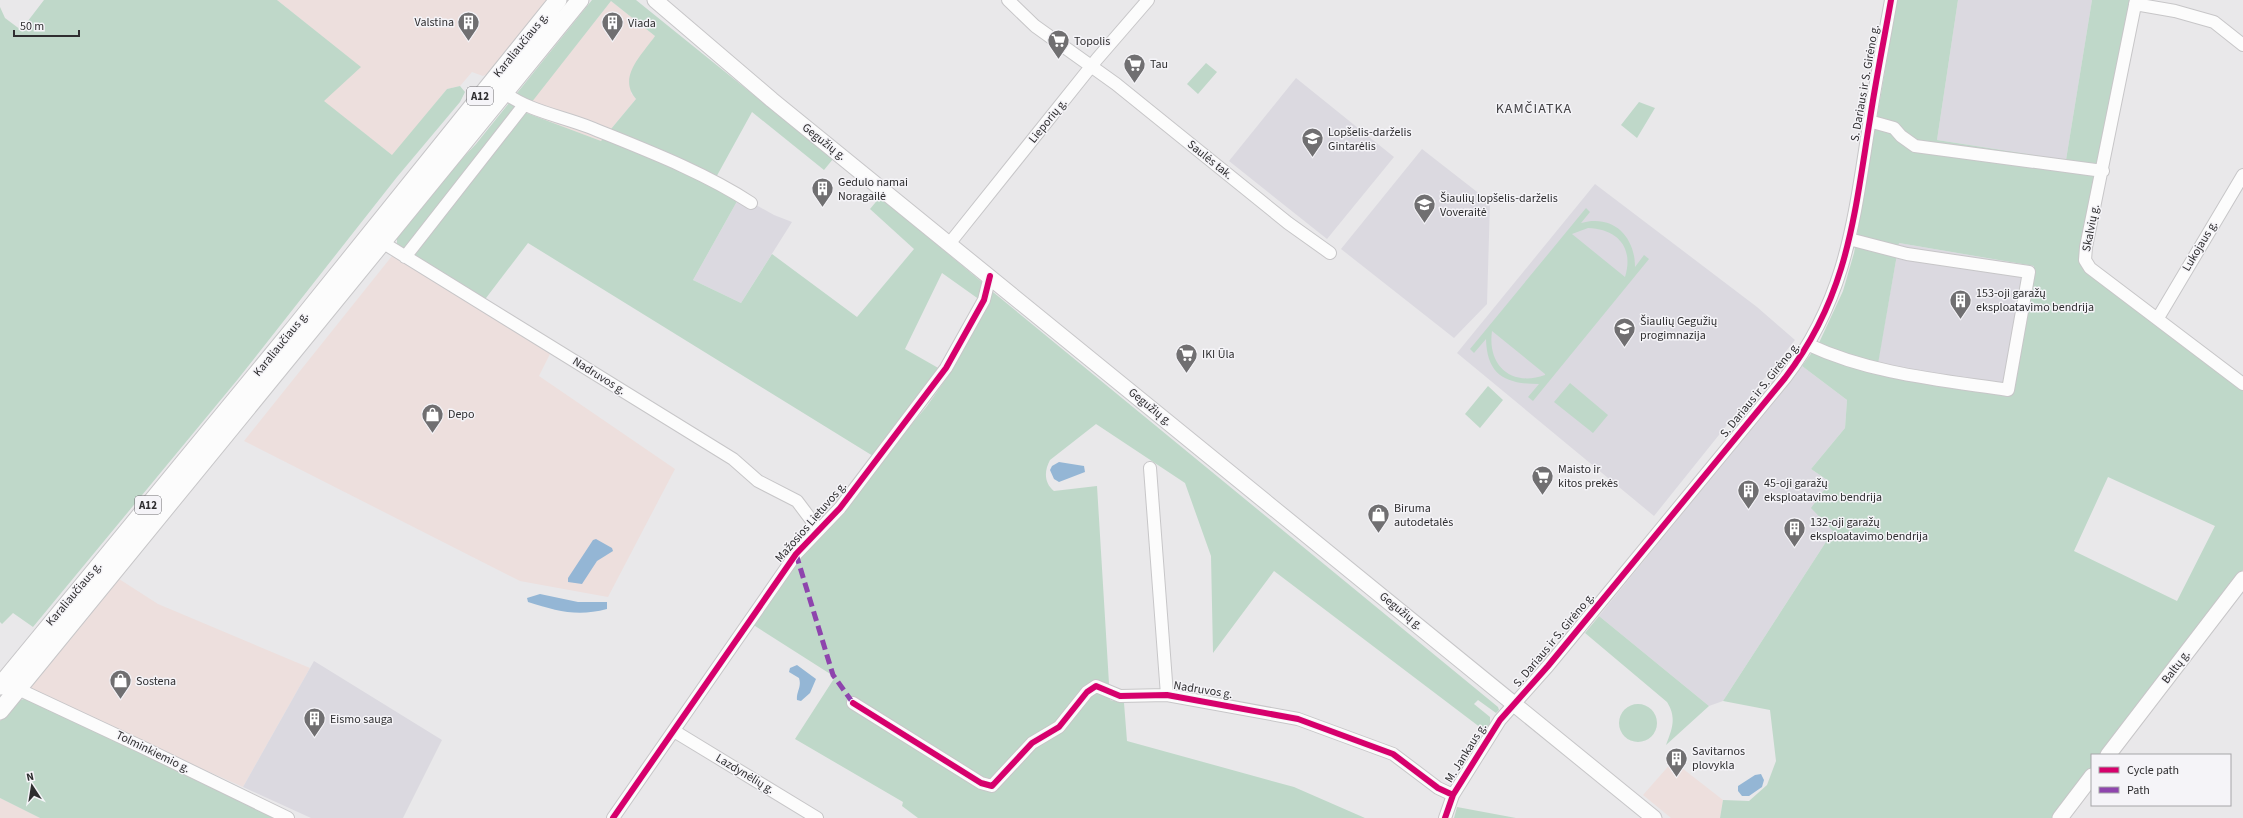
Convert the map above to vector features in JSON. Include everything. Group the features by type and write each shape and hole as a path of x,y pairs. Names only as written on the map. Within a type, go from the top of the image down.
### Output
{"highway":[{"name":"Karaliaučiaus g.","path":"0,711 376,238 558,0"},
{"name":"Karaliaučiaus g.","path":"0,686 296,326 505,93 580,0"}],"main road":[{"name":"Gegužių g.","path":"655,0 772,100 1650,815"},
{"name":"Baltų g.","path":"2109,754 2243,579"},
{"path":"2060,818 2091,777"}],"street":[{"name":"Saulės tak.","path":"1008,0 1035,26 1116,84 1288,223 1330,254"},
{"name":"Lieporių g.","path":"949,244 1091,66 1148,0"},
{"name":"S. Dariaus ir S. Girėno g.","path":"1515,704 1786,378 1809,345 1833,296 1849,239 1891,0"},
{"path":"2136,2 2214,22 2243,45"},
{"name":"Skalvių g.","path":"2136,2 2103,171 2086,247 2086,260 2090,268 2158,318 2243,384"},
{"name":"Karaliaučiaus g.","path":"505,93 524,104 588,127 714,181 751,203"},
{"path":"405,257 524,104"},
{"path":"1869,121 1894,128 1901,136 1915,146 2103,171"},
{"name":"Lukojaus g.","path":"2158,318 2243,175"},
{"name":"Nadruvos g.","path":"376,238 732,459 758,481 797,501 818,529"},
{"path":"1809,345 1850,361 1874,367 2008,390 2029,272 1907,254 1849,239"},
{"name":"Mažosios Lietuvos g.","path":"613,818 721,659 787,566 818,529 840,508 946,368 984,300 990,276"},
{"path":"1150,468 1168,695"},
{"name":"Nadruvos g.","path":"853,702 981,783 992,786 1032,743 1059,727 1087,692 1096,686 1120,696 1168,695 1298,719 1393,754 1438,788 1452,795"},
{"name":"Tolminkiemio g.","path":"18,689 288,818"},
{"name":"M. Jankaus g.","path":"1445,818 1452,795 1500,720 1515,704"},
{"name":"Lazdynėlių g.","path":"674,730 817,818"}],"shaded area":[{"path":"277,0 548,0 487,74 483,76 472,72 460,86 447,89 393,156 323,101 360,67"},
{"path":"1958,0 2092,0 2066,160 1937,140"},
{"path":"611,1 655,36 648,46 631,93 636,99 601,141 523,112"},
{"name":"Lopšelis-darželis Gintarėlis","path":"1296,78 1394,157 1327,239 1229,161"},
{"name":"Šiaulių lopšelis-darželis Voveraitė","path":"1422,149 1490,202 1487,304 1454,338 1341,249"},
{"name":"Šiaulių Gegužių progimnazija","path":"1595,184 1757,307 1795,340 1654,516 1457,353"},
{"path":"740,196 774,215 792,222 741,303 693,280"},
{"name":"153-oji garažų eksploatavimo bendrija","path":"1899,243 2034,266 2011,395 1876,373"},
{"name":"Depo","path":"396,251 553,348 539,376 675,469 608,597 520,581 244,441"},
{"path":"1802,366 1847,400 1845,428 1811,469 1830,482 1833,531 1723,701 1709,706 1599,616"},
{"path":"116,577 158,604 310,668 243,787 122,733 26,686"},
{"path":"314,661 442,740 403,818 311,818 243,787"},
{"path":"1673,761 1723,800 1720,818 1671,818 1643,795"},
{"path":"0,798 40,818 0,818"}],"green space":[{"path":"44,0 277,0 361,67 324,101 392,155 447,89 460,86 465,92 460,102 397,177 238,379 33,627 13,613 2,624 0,622 0,7 5,18 21,30"},
{"path":"592,0 636,0 833,159 824,170 752,112 714,181 740,196 693,280 741,303 772,254 857,317 914,249 870,209 880,197 983,283 980,300 942,273 905,349 940,369 873,456 528,243 483,302 401,249 397,244 397,235 425,198 476,144","holes":["611,1 655,36 638,58 630,74 629,83 631,91 636,99 601,141 524,112"]},
{"path":"1897,0 1958,0 1937,140 2066,160 2092,0 2133,0 2082,259 2243,389 2243,570 2102,754 2091,754 2091,768 2053,818 1720,818 1723,800 1749,801 1767,785 1776,761 1770,710 1723,701 1833,531 1811,508 1830,482 1811,469 1845,428 1847,400 1802,366 1813,351 1841,364 1853,367 2011,395 2034,266 1899,243 1878,364 1818,345 1843,291 1854,253","holes":["2108,477 2215,526 2177,601 2074,551"]},
{"path":"1206,63 1217,72 1198,94 1187,84"},
{"path":"1639,102 1655,108 1637,138 1621,125"},
{"path":"1586,208 1590,212 1581,223 1593,221 1603,222 1620,230 1631,246 1635,267 1644,255 1649,259 1533,401 1528,397 1539,384 1517,382 1500,375 1494,369 1490,361 1486,339 1474,353 1470,349","holes":["1588,228 1608,232 1621,242 1627,257 1625,277 1572,234","1492,331 1545,374 1545,375 1533,378 1522,378 1512,376 1504,371 1494,354 1491,343"]},
{"path":"993,292 1498,707 1499,710 1496,713 1478,700 1474,704 1490,717 1490,725 1485,731 1274,571 1213,653 1211,556 1185,483 1096,424 1050,460 1046,477 1048,484 1054,491 1097,486 1110,700 1124,703 1127,741 1294,787 1365,818 918,818 902,806 903,802 795,739 835,677 752,624 793,565 927,406 948,376"},
{"path":"1570,383 1608,415 1593,433 1554,402"},
{"path":"1488,386 1503,400 1480,428 1465,414"},
{"path":"1599,616 1709,706 1666,745 1673,718 1667,702 1585,633"},
{"path":"24,699 34,700 278,818 40,818 0,798 0,721 16,701"},
{"path":"1634,704 1642,704 1652,709 1656,716 1656,730 1652,737 1642,742 1634,742 1624,737 1622,734 1619,727 1619,719 1624,709 1627,707"},
{"path":"1457,807 1516,818 1454,818"}],"water":[{"path":"1059,462 1084,466 1085,472 1059,482 1054,479 1050,470 1052,466"},
{"path":"596,539 612,548 613,551 597,561 582,584 568,582 568,578 593,540"},
{"path":"540,594 578,602 607,602 607,609 586,613 576,613 548,608 528,602 527,598"},
{"path":"797,665 816,679 810,693 801,701 797,700 800,684 799,678 789,672 790,668"},
{"path":"1761,774 1764,780 1762,787 1749,796 1742,796 1738,791 1738,786 1755,775"}],"marked path":[{"path":"796,554 833,675 853,703"}],"cycle path":[{"path":"1445,818 1453,795 1500,720 1548,666 1785,378 1806,347 1823,317 1835,286 1853,222 1891,0"},
{"path":"613,818 796,554 840,508 946,368 984,300 990,276"},
{"path":"853,703 981,783 992,786 1032,743 1059,727 1087,692 1096,686 1120,696 1167,695 1298,719 1393,754 1438,788 1453,795"}],"place":[{"name":"Valstina","path":"469,42"},
{"name":"Viada","path":"612,42"},
{"name":"Topolis","path":"1058,60"},
{"name":"Tau","path":"1134,84"},
{"name":"Lopšelis-darželis Gintarėlis","path":"1312,158"},
{"name":"Gedulo namai Noragailė","path":"822,208"},
{"name":"Šiaulių lopšelis-darželis Voveraitė","path":"1425,224"},
{"name":"153-oji garažų eksploatavimo bendrija","path":"1960,320"},
{"name":"Šiaulių Gegužių progimnazija","path":"1625,348"},
{"name":"IKI Ūla","path":"1186,374"},
{"name":"Depo","path":"433,434"},
{"name":"Maisto ir kitos prekės","path":"1543,496"},
{"name":"45-oji garažų eksploatavimo bendrija","path":"1748,510"},
{"name":"Biruma autodetalės","path":"1378,534"},
{"name":"132-oji garažų eksploatavimo bendrija","path":"1795,548"},
{"name":"Sostena","path":"120,700"},
{"name":"Eismo sauga","path":"315,738"},
{"name":"Savitarnos plovykla","path":"1677,778"}],"district":[{"name":"KAMČIATKA","path":"1534,109"}]}
